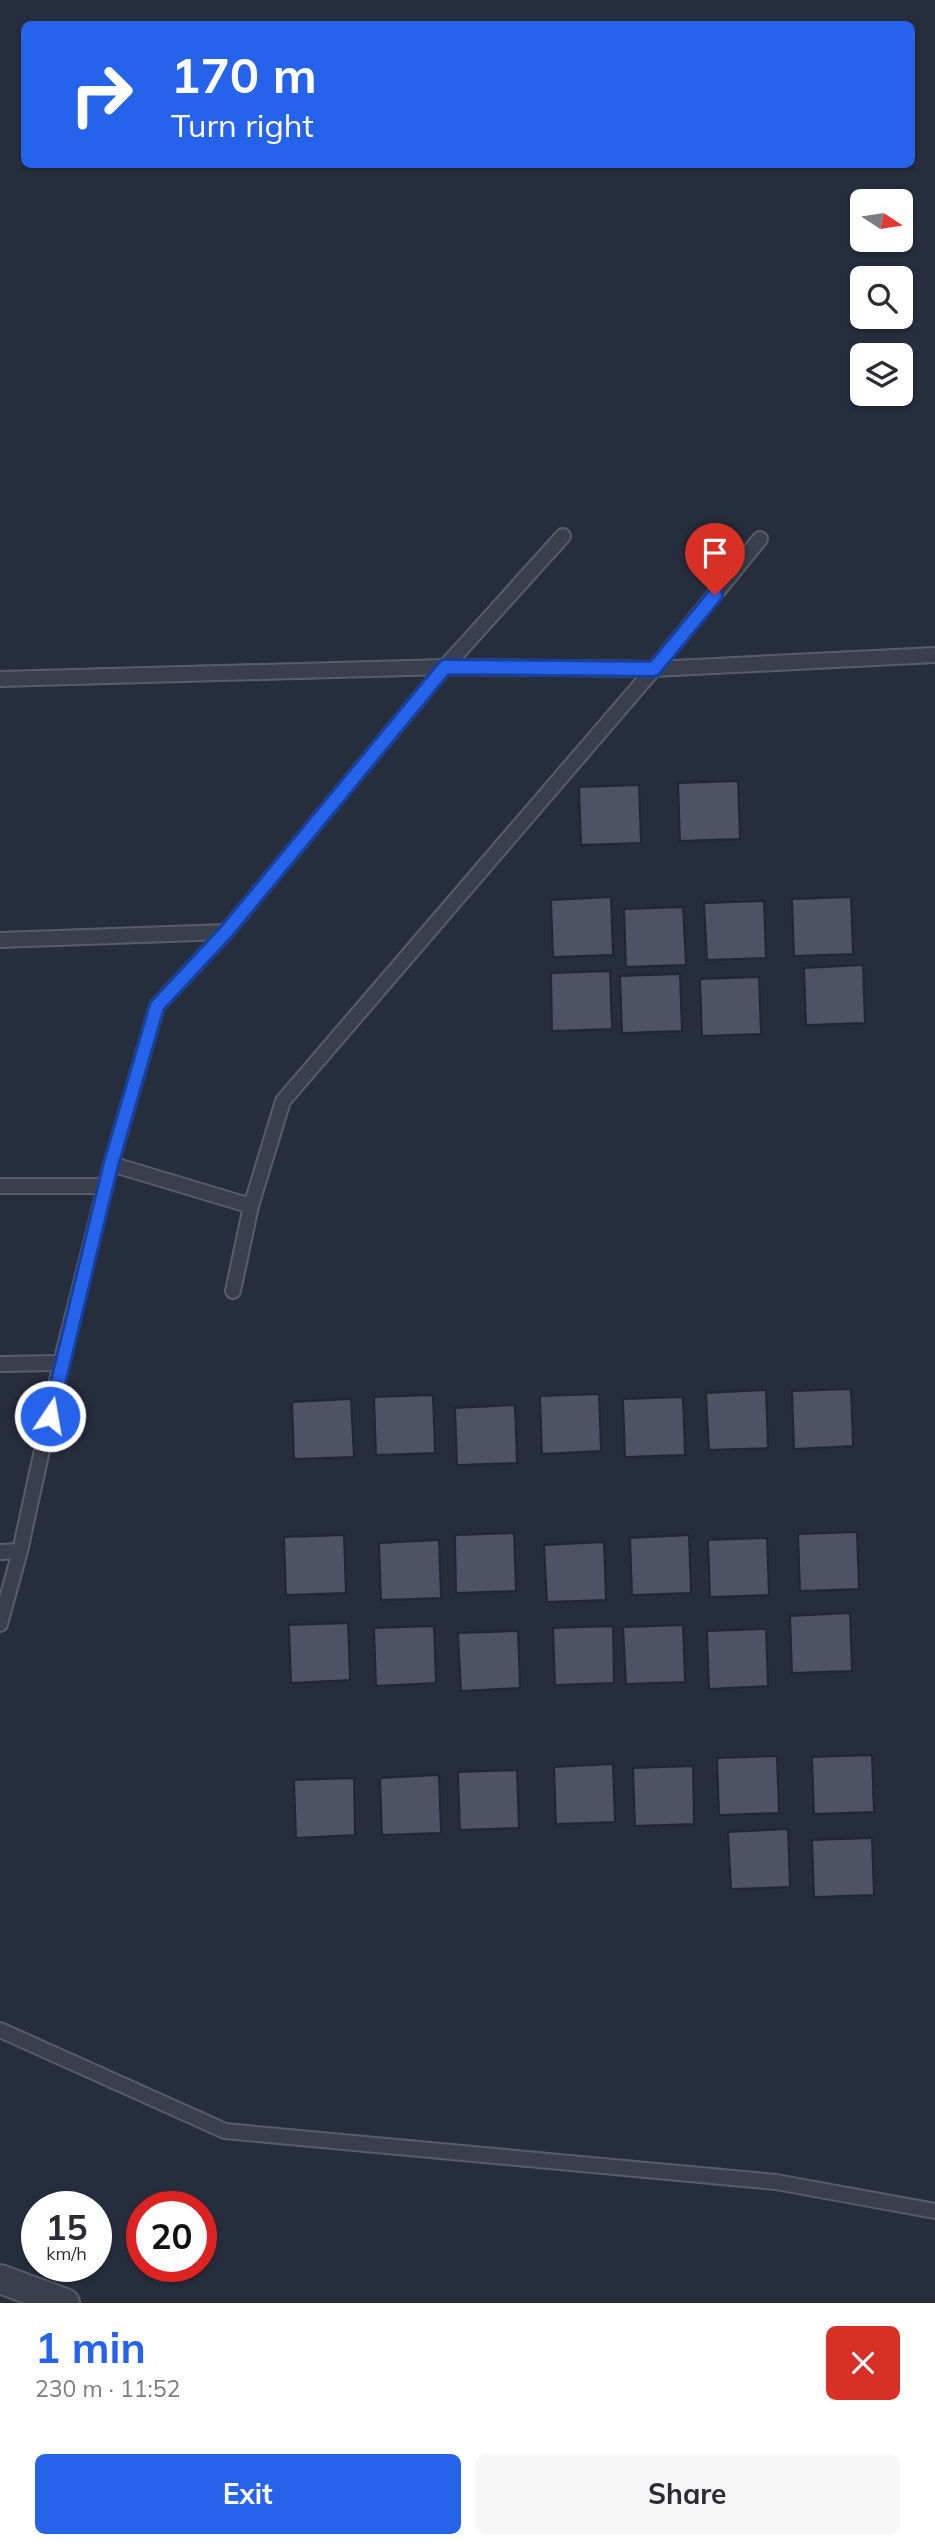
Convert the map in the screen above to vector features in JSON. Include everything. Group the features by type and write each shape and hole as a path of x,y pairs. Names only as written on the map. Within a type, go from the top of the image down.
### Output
{"street":[{"path":"0,2278 65,2303"}],"lane":[{"path":"0,1624 20,1551 61,1363 105,1186 157,1006 226,932 445,667 563,536"},
{"path":"233,1292 251,1206 283,1101 654,669 760,539"},
{"path":"0,679 445,667 654,669 935,655"},
{"path":"0,940 226,932"},
{"path":"111,1164 251,1206"},
{"path":"0,1186 105,1186"},
{"path":"0,1364 61,1363"},
{"path":"0,1552 20,1551"},
{"path":"0,2030 225,2131 776,2182 935,2211"}],"building":[{"path":"738,781 740,839 680,841 678,783"},
{"path":"639,785 641,843 581,845 579,787"},
{"path":"611,897 613,955 553,957 551,900"},
{"path":"851,897 853,954 794,956 792,899"},
{"path":"764,901 766,958 707,960 704,903"},
{"path":"683,907 686,965 626,967 624,909"},
{"path":"863,965 865,1023 806,1025 804,968"},
{"path":"610,971 612,1029 552,1031 551,973"},
{"path":"680,974 682,1031 622,1033 620,976"},
{"path":"759,977 761,1034 702,1036 700,979"},
{"path":"851,1389 853,1446 794,1449 792,1391"},
{"path":"766,1390 768,1448 709,1450 706,1393"},
{"path":"599,1394 601,1451 542,1454 540,1396"},
{"path":"433,1395 435,1453 376,1455 374,1397"},
{"path":"683,1397 685,1455 625,1457 623,1399"},
{"path":"351,1399 354,1457 294,1459 292,1402"},
{"path":"515,1405 517,1463 457,1465 455,1408"},
{"path":"857,1532 859,1589 800,1591 798,1534"},
{"path":"514,1533 516,1591 456,1593 455,1535"},
{"path":"344,1535 346,1593 286,1595 284,1537"},
{"path":"689,1535 691,1593 632,1595 630,1538"},
{"path":"767,1538 769,1595 710,1597 708,1540"},
{"path":"439,1540 441,1598 381,1600 379,1543"},
{"path":"604,1542 606,1600 547,1602 544,1545"},
{"path":"850,1613 852,1671 792,1673 790,1616"},
{"path":"348,1623 350,1680 291,1683 289,1625"},
{"path":"683,1625 685,1682 626,1684 623,1627"},
{"path":"434,1626 436,1683 376,1686 374,1628"},
{"path":"613,1626 614,1683 555,1685 553,1628"},
{"path":"766,1629 768,1686 709,1689 707,1631"},
{"path":"518,1631 520,1688 461,1691 458,1633"},
{"path":"872,1755 874,1812 814,1814 812,1757"},
{"path":"777,1756 779,1813 719,1815 717,1758"},
{"path":"613,1764 615,1822 556,1824 554,1767"},
{"path":"693,1766 694,1824 635,1826 633,1768"},
{"path":"517,1770 519,1828 460,1830 458,1772"},
{"path":"439,1775 441,1833 382,1835 380,1778"},
{"path":"354,1778 355,1835 296,1838 294,1780"},
{"path":"788,1829 790,1887 731,1889 728,1832"},
{"path":"872,1838 874,1895 814,1897 812,1840"}],"route":[{"path":"50,1416 111,1164 157,1006 226,932 445,667 654,669 715,595"}]}
